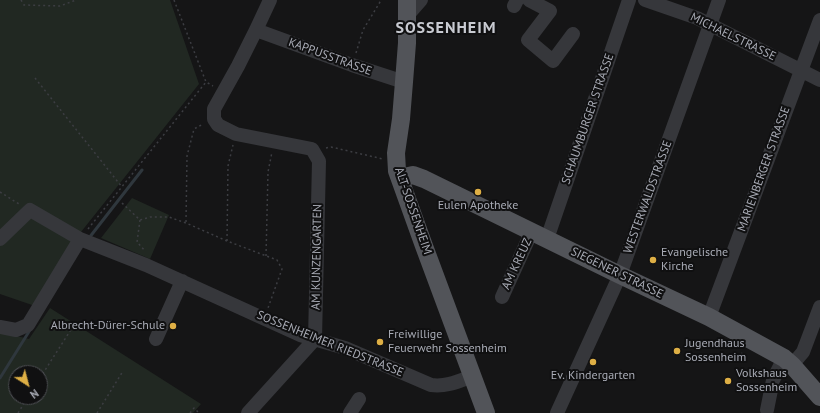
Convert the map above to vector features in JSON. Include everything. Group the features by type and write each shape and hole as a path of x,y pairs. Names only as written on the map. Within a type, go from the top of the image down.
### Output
{"main road":[{"name":"ALT-SOSSENHEIM","path":"407,8 407,43 401,119 396,153 398,170 424,246 486,413"},
{"name":"SIEGENER STRASSE","path":"398,170 418,176 709,317 788,362 820,397"}],"street":[{"path":"270,0 238,66 214,109 214,118 218,126 236,134 312,149"},
{"path":"407,8 421,0"},
{"path":"529,0 550,11 528,40 553,60 573,34"},
{"name":"SCHAUMBURGER STRASSE","path":"540,235 629,0"},
{"name":"MICHAELSTRASSE","path":"644,0 697,18 820,80"},
{"name":"WESTERWALDSTRASSE","path":"557,413 620,275 719,0"},
{"name":"MARIENBERGER STRASSE","path":"709,317 800,70 820,20"},
{"name":"KAPPUSSTRASSE","path":"256,30 404,82"},
{"name":"AM KUNZENGARTEN","path":"312,149 319,161 315,339"},
{"path":"0,239 30,210"},
{"name":"SOSSENHEIMER RIEDSTRASSE","path":"30,210 80,239 146,265 300,334 345,348 431,385 438,386 452,384 473,376"},
{"name":"AM KREUZ","path":"502,297 540,235"},
{"path":"0,327 16,330 28,325 80,239"},
{"path":"156,340 182,281"},
{"path":"767,410 773,380 788,362 803,352 820,307"},
{"path":"248,413 315,339"},
{"path":"350,413 359,399"}],"path":[{"path":"21,0 24,5 60,6 76,0"},
{"path":"80,239 206,82 174,0"},
{"path":"352,65 363,30 382,0"},
{"path":"35,78 122,187"},
{"path":"186,223 187,156 194,129 214,118"},
{"path":"227,241 228,166 236,134"},
{"path":"266,256 268,172 275,142"},
{"path":"312,149 331,147 398,170"},
{"path":"0,192 30,210"},
{"path":"122,203 140,220"},
{"path":"140,220 150,217 169,217 277,260 282,269 265,319"},
{"path":"140,220 137,242 150,257 146,265"},
{"path":"48,366 72,328"},
{"path":"739,359 746,346"},
{"path":"691,347 700,350"},
{"path":"96,413 123,371"},
{"path":"190,413 194,408 199,413"}],"shaded area":[{"path":"0,0 170,0 199,84 81,232 35,306 0,294"},
{"path":"132,198 169,215 150,259 101,238"},
{"path":"50,308 201,404 193,413 0,413 0,332 29,339"}],"waterway":[{"path":"89,238 142,170"},
{"path":"0,378 30,330"}],"place":[{"name":"Eulen Apotheke","path":"478,192"},
{"name":"Evangelische Kirche","path":"653,260"},
{"name":"Albrecht-Dürer-Schule","path":"173,326"},
{"name":"Freiwillige Feuerwehr Sossenheim","path":"380,342"},
{"name":"Jugendhaus Sossenheim","path":"677,351"},
{"name":"Ev. Kindergarten","path":"593,362"},
{"name":"Volkshaus Sossenheim","path":"728,381"}],"district":[{"name":"SOSSENHEIM","path":"446,28"}]}
